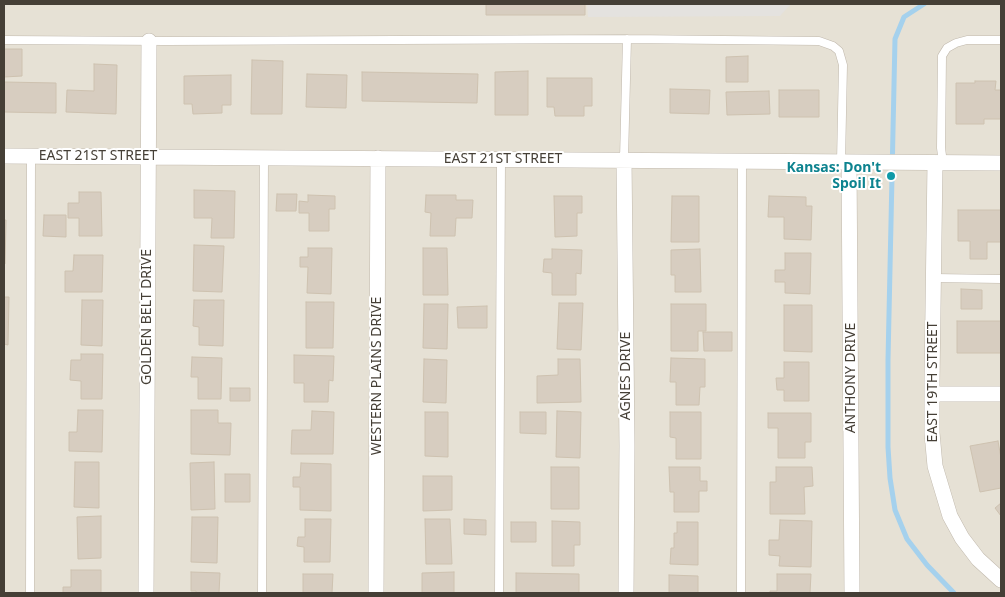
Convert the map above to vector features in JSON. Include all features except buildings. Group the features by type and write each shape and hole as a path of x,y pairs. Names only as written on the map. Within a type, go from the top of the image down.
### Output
{"street":[{"name":"GOLDEN BELT DRIVE","path":"146,593 149,41"},
{"name":"EAST 21ST STREET","path":"4,156 1001,164"},
{"name":"WESTERN PLAINS DRIVE","path":"376,593 378,158"},
{"name":"AGNES DRIVE","path":"624,160 627,446 626,593"},
{"name":"ANTHONY DRIVE","path":"845,162 852,593"},
{"name":"EAST 19TH STREET","path":"939,163 934,278 932,394 932,433 935,466 950,516 969,549 1001,580"},
{"path":"932,394 1001,394"}],"lane":[{"path":"624,160 627,39"},
{"path":"4,40 811,40 833,46 842,57 844,73 845,162"},
{"path":"939,163 942,56 950,45 961,41 1001,40"},
{"path":"30,593 31,156"},
{"path":"262,593 264,158"},
{"path":"499,593 501,159"},
{"path":"742,161 742,593"},
{"path":"934,278 1001,279"}],"shaded area":[{"path":"4,4 1001,4 1001,593 4,593"},
{"path":"587,4 791,4 780,16 588,17"}],"waterway":[{"path":"924,4 904,17 895,39 888,447 895,510 907,539 927,565 954,593"}],"place":[{"name":"Kansas: Don't Spoil It","path":"891,176"}]}
